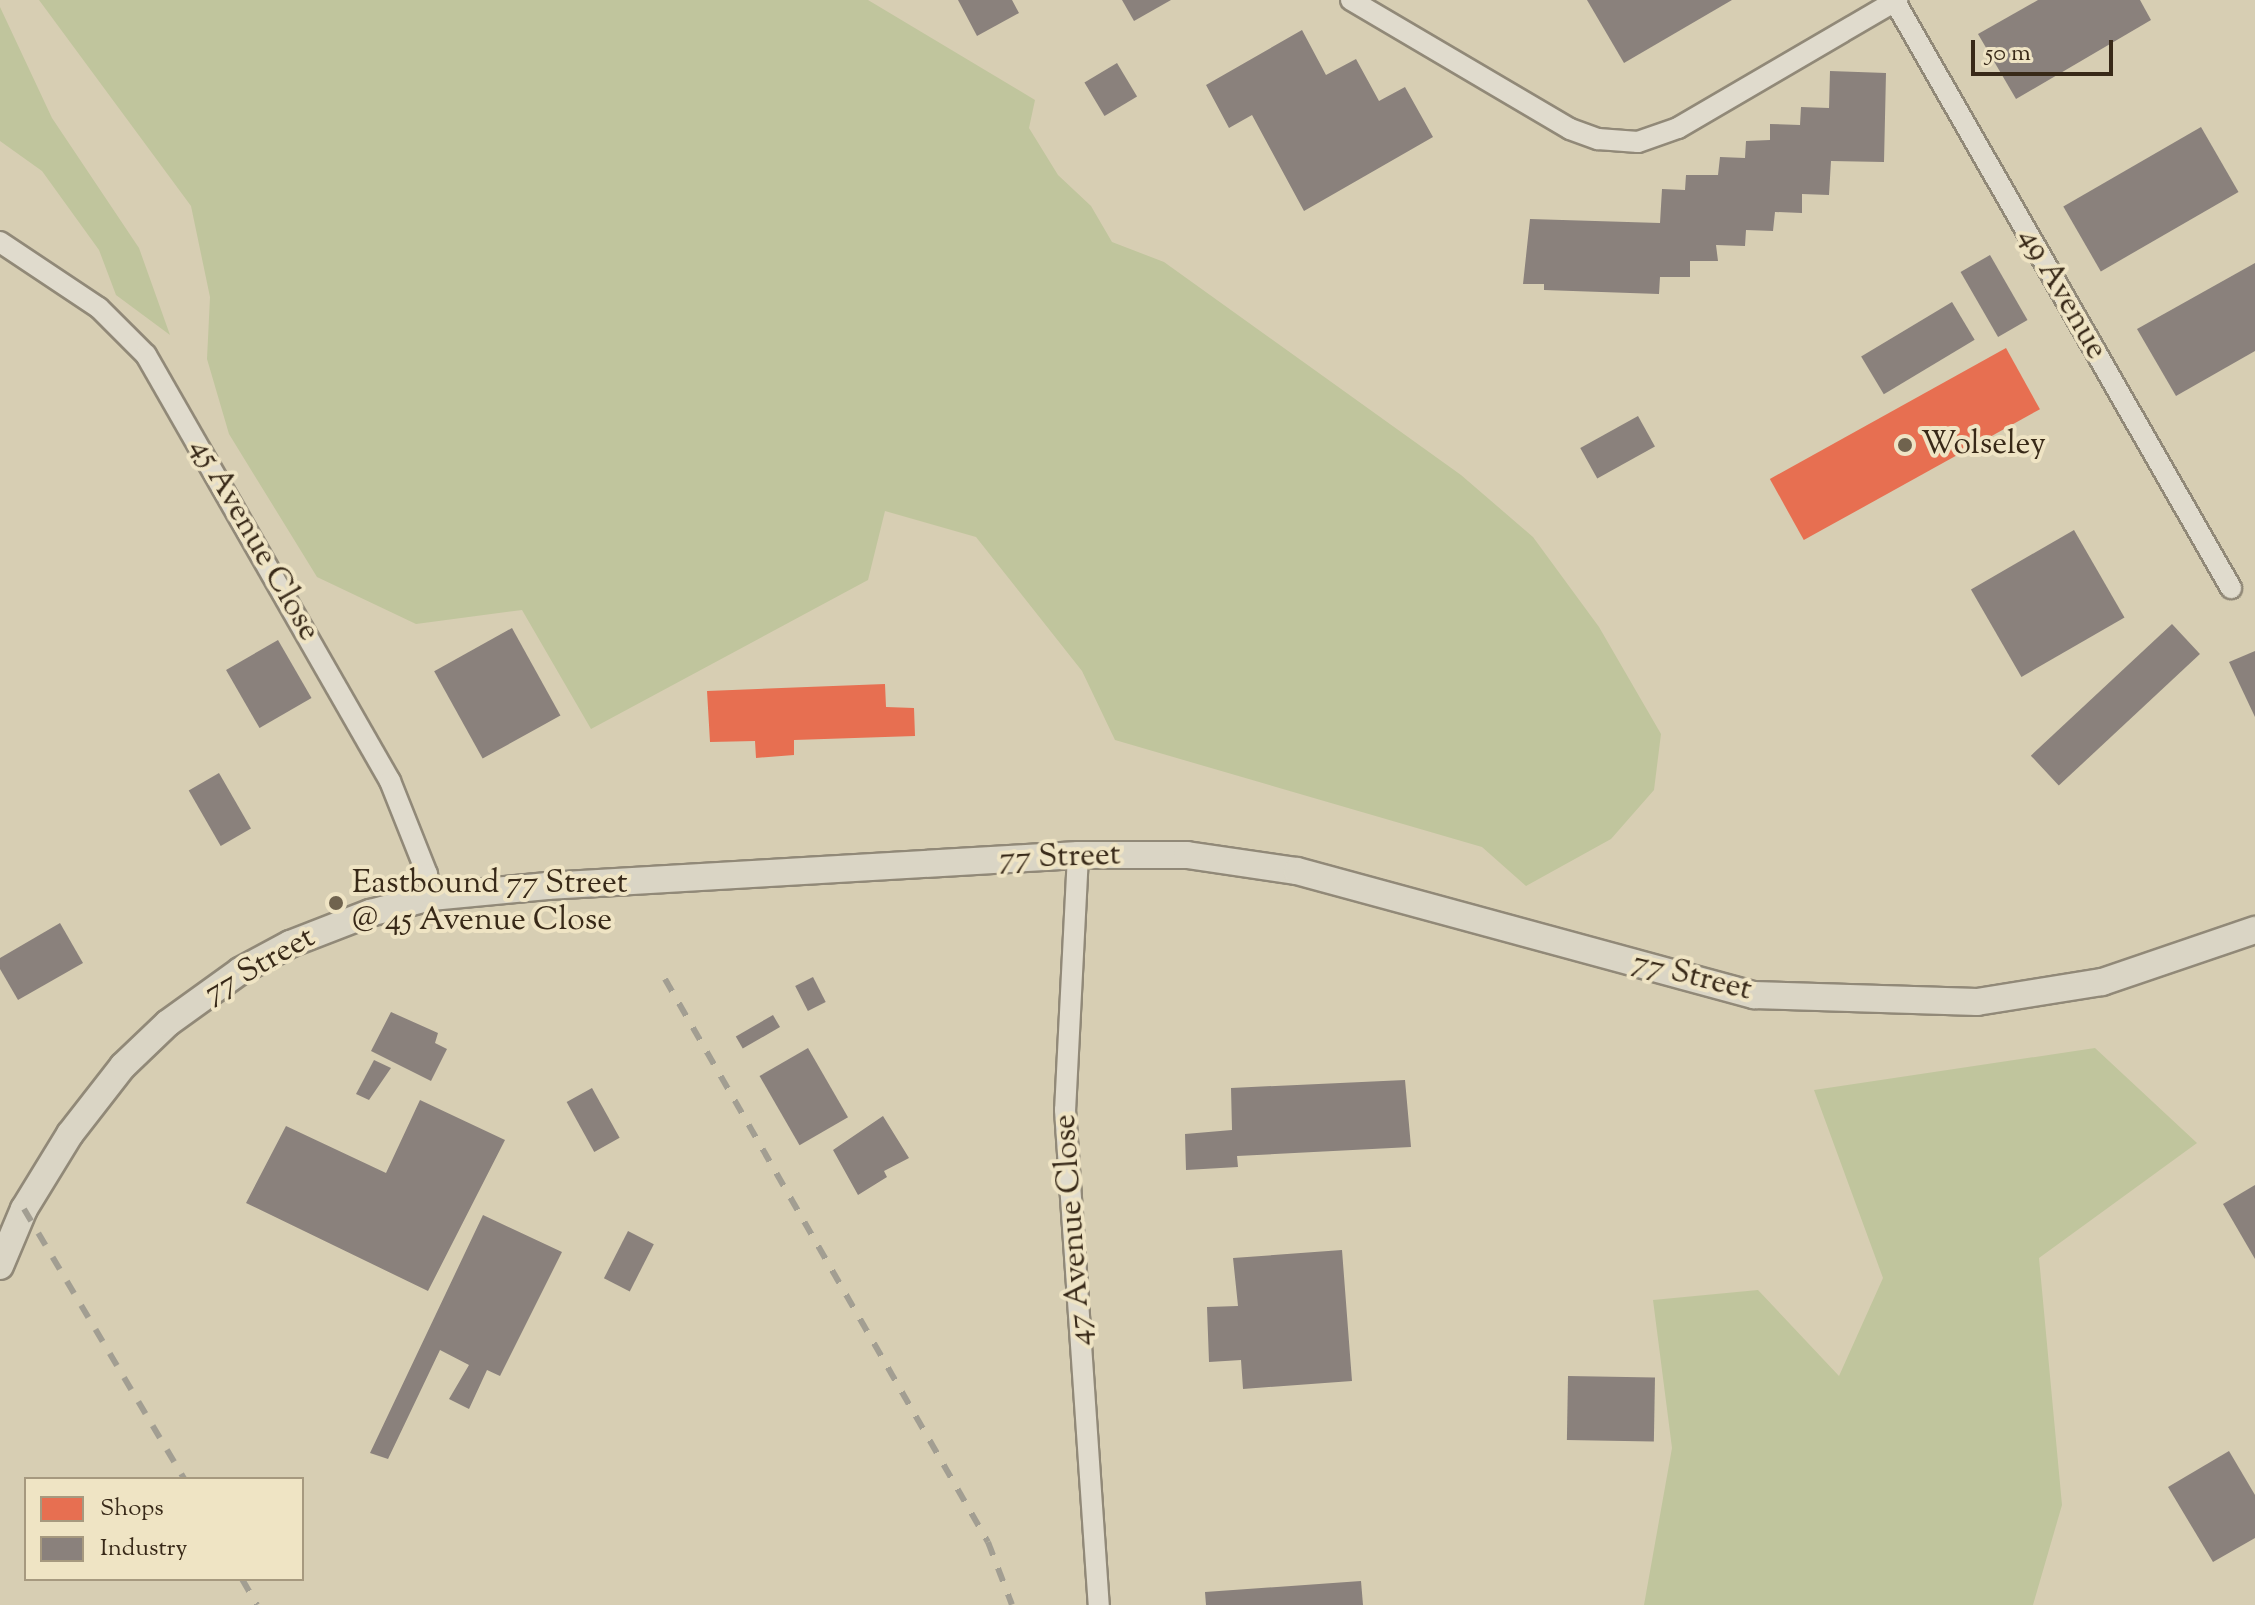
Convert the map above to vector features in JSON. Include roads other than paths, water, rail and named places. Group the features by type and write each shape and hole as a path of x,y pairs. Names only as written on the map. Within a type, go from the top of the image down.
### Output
{"main road":[{"name":"77 Street","path":"0,1266 24,1209 70,1134 123,1066 168,1023 240,971 290,944 370,913 431,897 547,886 1078,855 1187,855 1297,871 1754,995 1977,1002 2102,982 2255,930"}],"street":[{"path":"1351,0 1570,129 1598,139 1638,142 1678,128 1895,0"},
{"name":"49 Avenue","path":"1895,0 2231,588"},
{"name":"45 Avenue Close","path":"0,242 99,308 154,366 390,781 427,874 431,897"},
{"name":"47 Avenue Close","path":"1078,855 1065,1110 1099,1605"}],"railway":[{"path":"665,979 988,1542 1012,1605"},
{"path":"24,1209 183,1477"},
{"path":"243,1581 257,1605"}],"place":[{"name":"Wolseley","path":"1905,445"},
{"name":"Eastbound 77 Street @ 45 Avenue Close","path":"336,903"}]}
